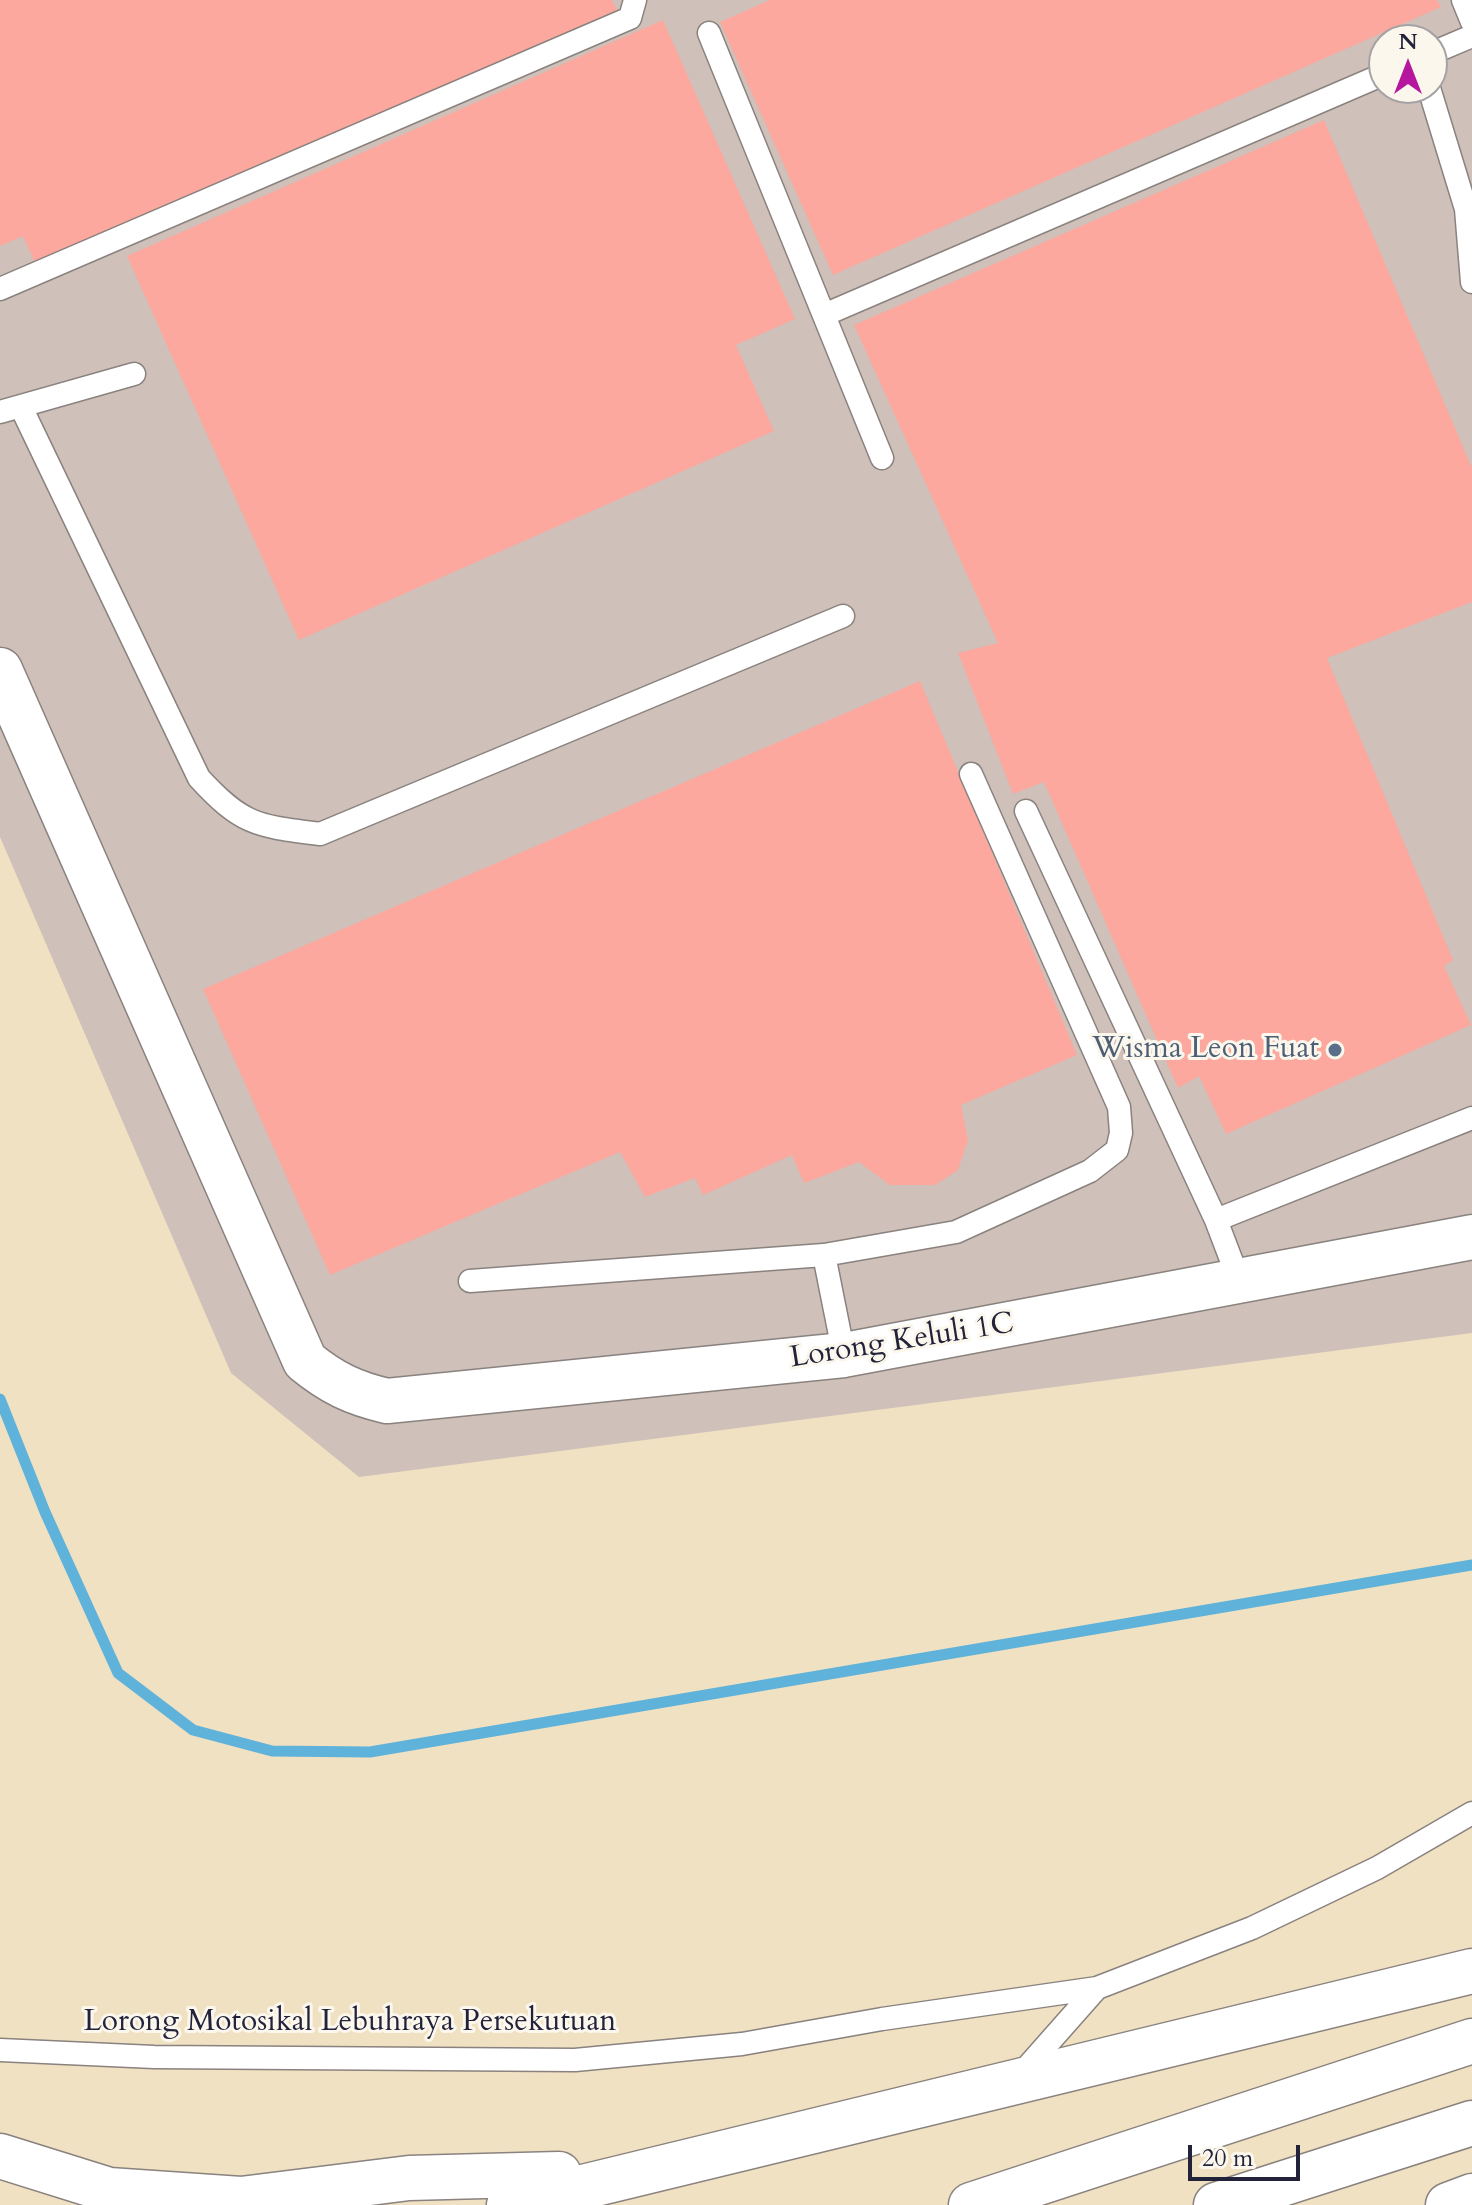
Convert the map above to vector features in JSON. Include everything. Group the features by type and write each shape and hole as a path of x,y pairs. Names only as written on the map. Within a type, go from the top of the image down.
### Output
{"main road":[{"name":"Lorong Keluli 1C","path":"0,670 305,1361 329,1381 353,1393 387,1401 844,1355 1472,1237"},
{"path":"509,2205 1472,1971"},
{"path":"971,2205 1472,2041"},
{"path":"1216,2205 1472,2123"},
{"path":"0,2156 109,2190 241,2199 409,2178 641,2173"},
{"path":"1448,2205 1472,2196"}],"lane":[{"path":"0,289 630,18 635,0"},
{"path":"1463,0 1472,22"},
{"path":"709,33 882,458"},
{"path":"1448,46 1472,36"},
{"path":"824,315 1368,81"},
{"path":"1434,104 1466,209 1472,282"},
{"path":"134,374 11,410 199,778 228,810 265,827 320,834 843,616"},
{"path":"470,1281 824,1255 956,1232 1090,1171 1117,1150 1121,1133 1119,1107 971,774"},
{"path":"1026,811 1216,1220 1240,1283"},
{"path":"1216,1220 1472,1118"},
{"path":"824,1255 844,1355"},
{"name":"Lorong Motosikal Lebuhraya Persekutuan","path":"0,2050 154,2057 575,2060 742,2044 882,2019 1097,1988 1252,1928 1377,1868 1472,1813"},
{"path":"1015,2081 1097,1988"}],"shaded area":[{"path":"0,0 1472,0 1472,1333 359,1477 231,1373 0,837"}],"building":[{"path":"0,0 612,0 619,14 36,265 23,236 0,246"},
{"path":"770,0 1437,0 1441,7 1402,24 1368,24 1368,39 833,275 720,22"},
{"path":"663,20 795,319 736,345 774,431 299,640 127,256"},
{"path":"1324,120 1472,468 1472,602 1327,658 1453,960 1444,966 1471,1025 1226,1134 1199,1076 1178,1088 1044,782 1013,794 958,653 998,643 854,325"},
{"path":"920,681 1077,1055 961,1105 968,1140 958,1170 935,1185 890,1185 859,1162 804,1183 792,1155 703,1195 695,1178 645,1197 620,1152 330,1275 203,989"}],"waterway":[{"path":"0,1399 45,1512 118,1673 193,1730 272,1751 370,1752 1472,1565"}],"place":[{"name":"Wisma Leon Fuat","path":"1335,1050"}]}
